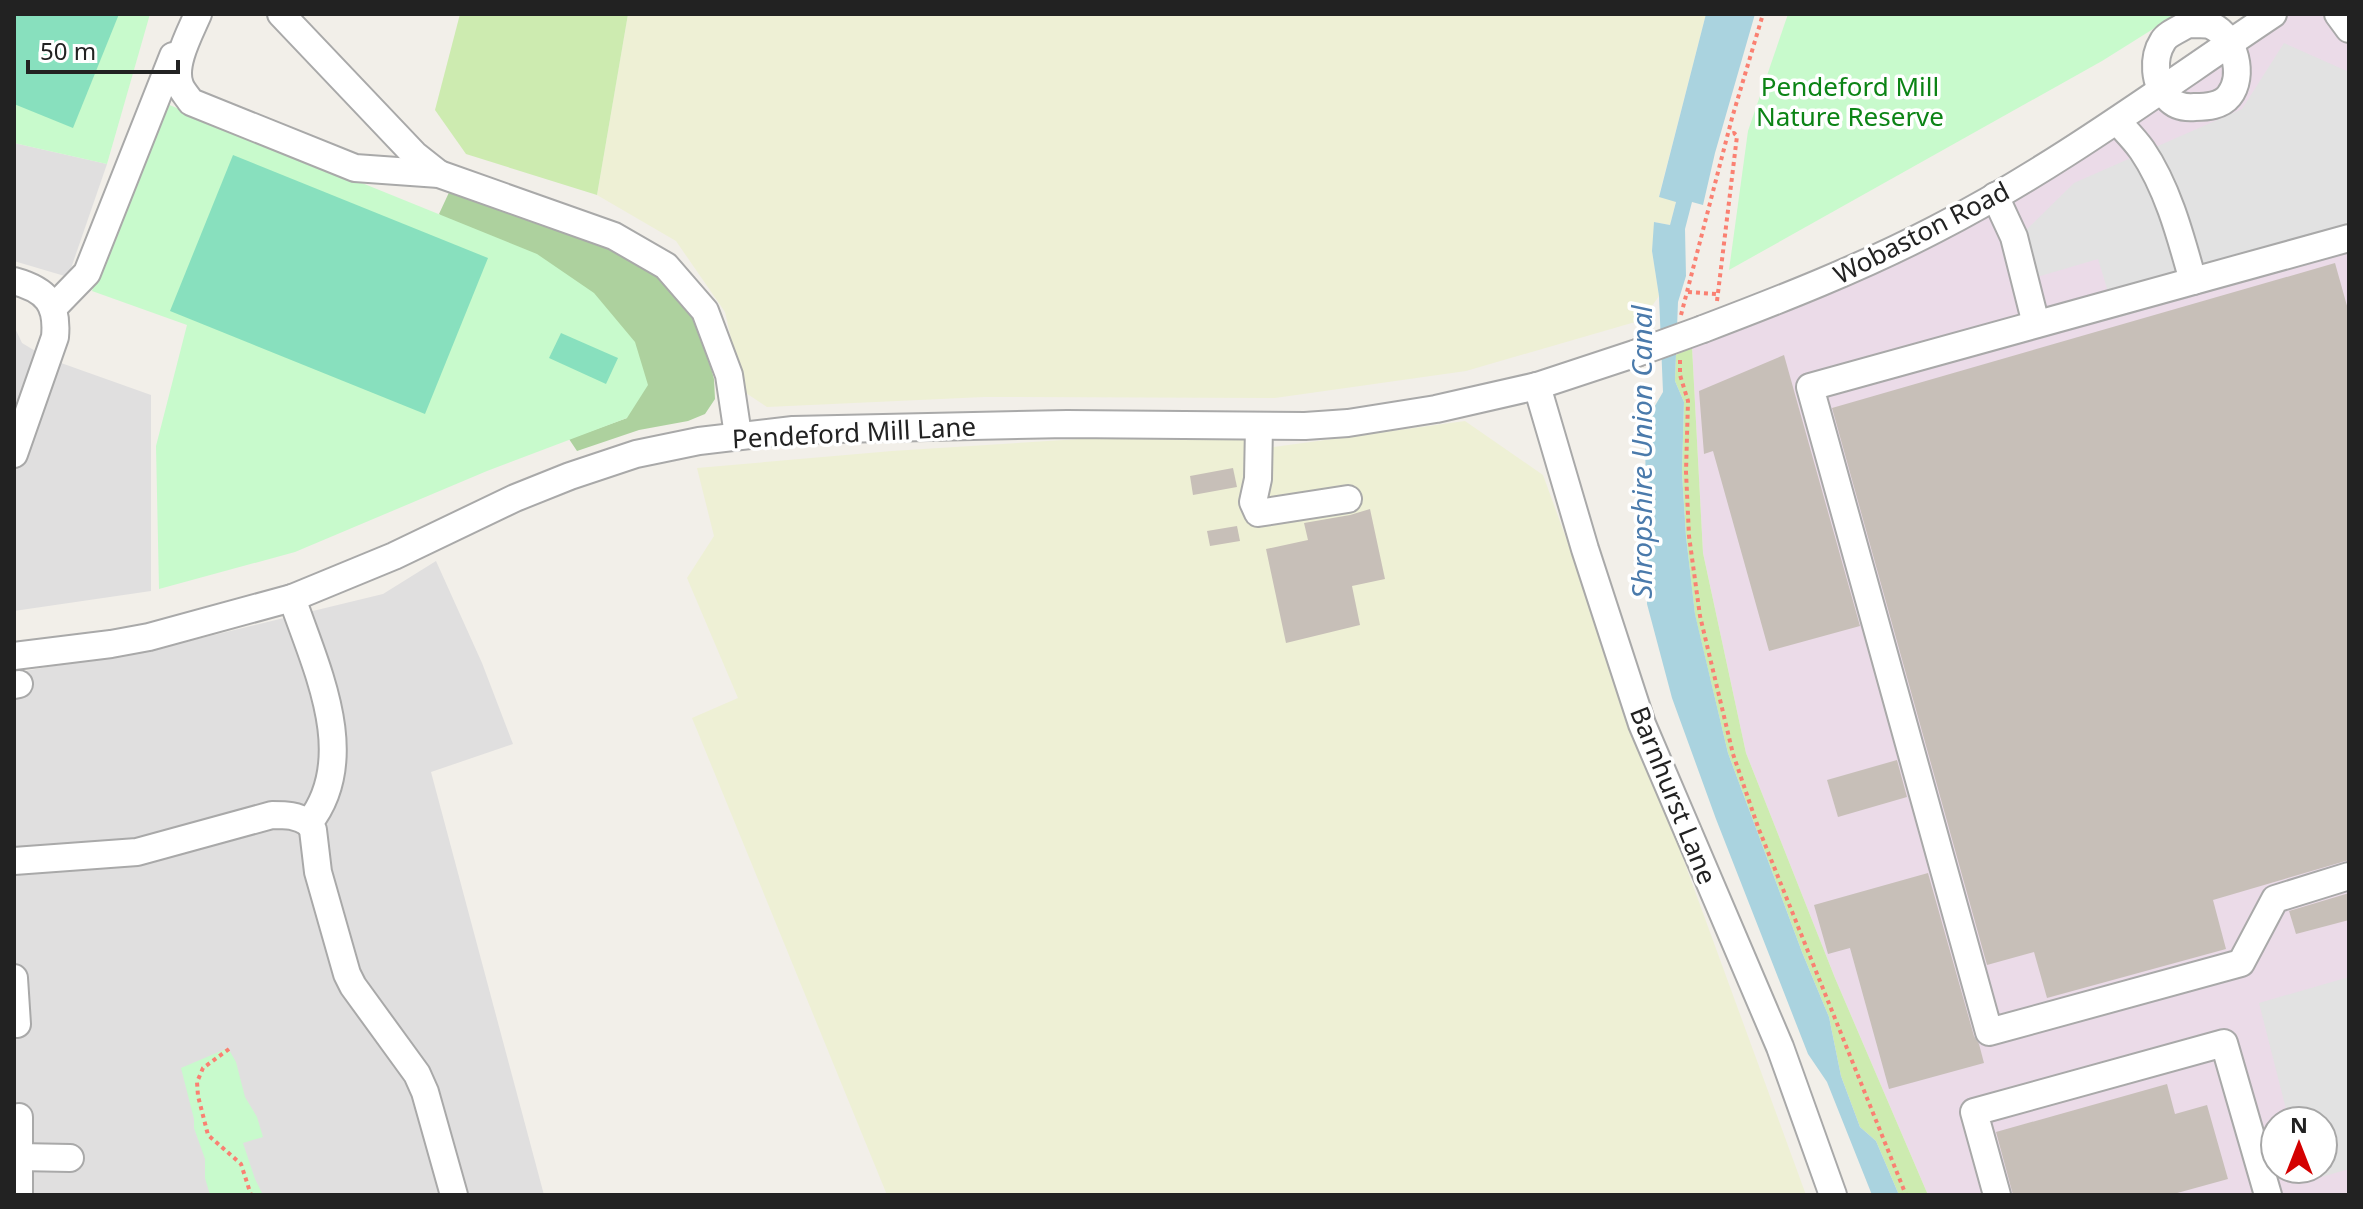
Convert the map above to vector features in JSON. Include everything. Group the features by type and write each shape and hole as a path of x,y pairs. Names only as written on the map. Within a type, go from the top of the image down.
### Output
{"street":[{"path":"54,307 87,273 190,14"},
{"path":"198,14 184,45 180,63 179,83 191,102 355,168 439,174 614,236 666,266 705,311 729,375 738,435"},
{"path":"281,14 415,155 439,174"},
{"name":"Wobaston Road","path":"1537,386 1637,353 1692,326 1788,297 1887,254 1995,196 2117,121 2273,14"},
{"path":"2338,14 2349,29"},
{"path":"2188,24 2212,26 2230,43 2236,57 2237,76 2229,96 2215,106 2193,108 2175,105 2161,91 2155,64 2163,39 2188,24"},
{"path":"2117,121 2143,151 2159,183 2193,281"},
{"path":"1995,196 2014,237 2036,324"},
{"path":"2349,238 1810,387 1989,1032 2241,963 2275,899 2349,876"},
{"path":"14,281 26,284 45,296 54,307 57,320 55,337 14,454"},
{"name":"Pendeford Mill Lane","path":"14,656 149,637 292,598 382,562 515,498 570,476 648,451 738,435 793,430 1037,425 1305,426 1348,423 1436,409 1537,386"},
{"name":"Barnhurst Lane","path":"1537,386 1585,549 1642,724 1780,1047 1833,1195"},
{"path":"1259,426 1258,479 1253,502 1256,511 1265,513 1348,499"},
{"path":"292,598 331,715 333,730 325,795 309,823"},
{"path":"14,861 137,852 272,815 300,817 309,823 313,830 318,872 347,974 417,1074 454,1195"},
{"path":"14,978 17,1024"},
{"path":"1997,1195 1974,1112 2224,1043 2268,1195"},
{"path":"19,1117 19,1195"},
{"path":"19,1157 70,1158"}],"path":[{"path":"1692,326 1681,311 1763,14"},
{"path":"1728,136 1734,133 1737,136 1717,305 1730,299"},
{"path":"1688,292 1716,294"},
{"path":"1680,349 1680,375 1688,401 1687,498 1697,600 1733,754 1758,827 1906,1195"},
{"path":"229,1049 203,1068 197,1082 198,1096 208,1135 241,1164 251,1195"}],"shaded area":[{"path":"2288,14 2349,14 2349,1195 1928,1195 1835,978 1746,753 1703,553 1692,347 1895,265 2095,149"},
{"path":"2284,43 2349,72 2349,251 2116,318 2098,259 2037,277 2024,232 2074,183 2242,109"},
{"path":"14,143 107,164 68,277 14,261"},
{"path":"14,326 22,343 47,358 151,395 151,591 14,611"},
{"path":"436,561 482,663 513,744 431,772 544,1195 14,1195 14,673 185,642 383,594"},
{"path":"2349,977 2349,1169 2339,1172 2339,1105 2285,1105 2259,1003"}],"green space":[{"path":"14,14 150,14 107,164 14,143"},
{"path":"14,14 119,14 73,128 14,104"},
{"path":"460,14 628,14 597,195 466,154 435,110"},
{"path":"628,14 1706,14 1659,196 1676,201 1670,225 1655,222 1652,251 1659,296 1642,320 1466,371 1275,398 984,397 767,407 743,391 725,312 676,241 597,195"},
{"name":"Pendeford Mill Nature Reserve","path":"1788,14 2177,14 2102,61 1729,270 1748,131"},
{"path":"162,102 537,254 594,293 635,342 648,385 627,418 487,471 295,552 159,589 156,446 187,325 92,291"},
{"path":"233,155 488,258 425,414 170,311"},
{"path":"452,186 634,258 669,280 698,320 714,379 715,399 705,414 688,421 639,430 577,451 569,439 627,418 439,214"},
{"path":"561,333 618,358 606,384 549,358"},
{"path":"1692,347 1703,553 1746,753 1835,978 1928,1195 1899,1195 1876,1141 1860,1127 1841,1076 1829,1017 1728,753 1695,615 1686,536 1682,473 1684,402 1675,381 1676,355"},
{"path":"1465,421 1543,475 1806,1195 887,1195 692,718 738,698 687,578 714,536 697,468 1111,437 1240,438 1258,449"},
{"path":"228,1048 263,1137 243,1143 263,1195 210,1195 205,1178 205,1159 194,1128 181,1068"}],"water":[{"path":"1706,14 1755,14 1703,205 1692,202 1685,229 1686,276 1678,302 1675,381 1684,402 1682,473 1695,614 1728,753 1829,1017 1841,1076 1860,1127 1876,1141 1899,1195 1872,1195 1827,1082 1808,1054 1672,698 1647,604 1645,423 1663,392 1659,296 1652,251 1654,222 1670,225 1676,202 1659,197"}],"building":[{"path":"2335,263 2349,313 2349,860 2213,900 2226,949 2047,998 2034,952 1987,965 1832,408"},
{"path":"1784,355 1860,626 1769,651 1713,451 1704,454 1699,391"},
{"path":"1233,468 1237,487 1193,495 1190,476"},
{"path":"1370,509 1385,579 1352,586 1360,625 1286,643 1266,549 1308,540 1304,523"},
{"path":"1237,526 1240,541 1210,546 1207,531"},
{"path":"1897,760 1907,797 1838,817 1827,780"},
{"path":"1928,873 1984,1063 1889,1089 1850,948 1828,954 1814,905"},
{"path":"2349,893 2349,920 2296,934 2289,911"},
{"path":"2167,1084 2175,1114 2207,1105 2228,1179 2170,1195 2013,1195 1996,1132"}],"water label":[{"name":"Shropshire Union Canal","path":"1641,452"}]}
